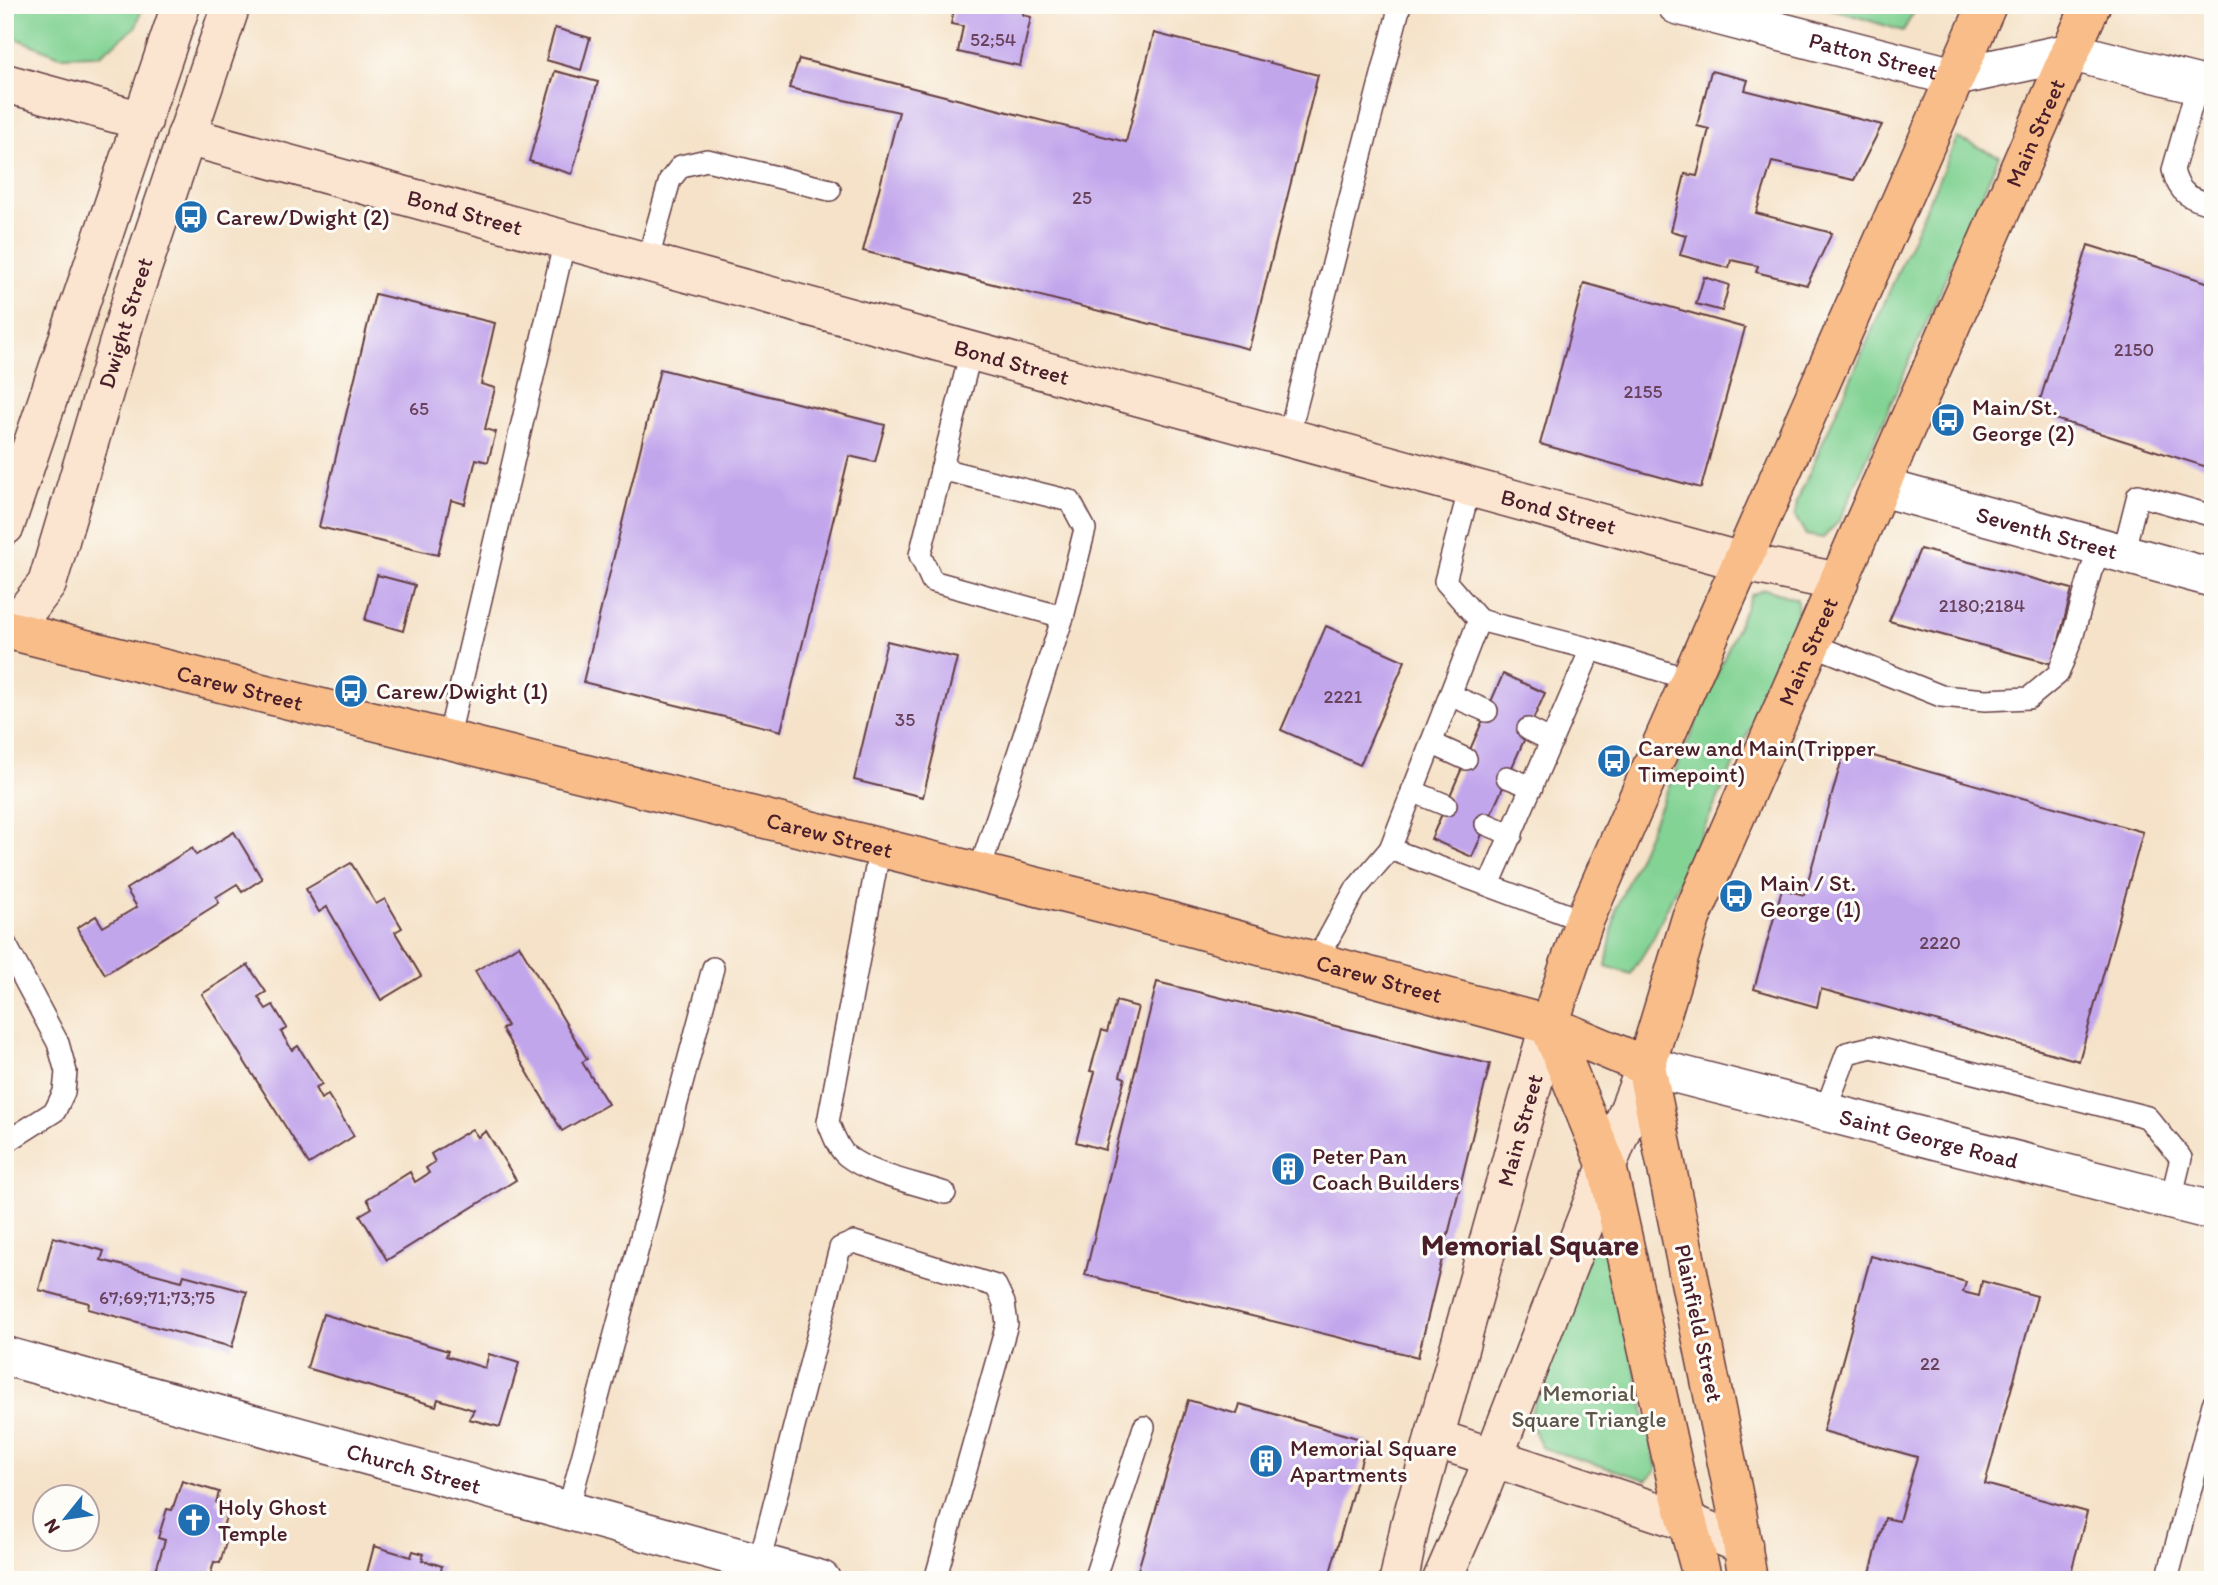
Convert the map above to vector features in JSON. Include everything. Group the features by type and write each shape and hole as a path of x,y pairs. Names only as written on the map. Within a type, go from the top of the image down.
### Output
{"main road":[{"name":"Dwight Street","path":"5,526 181,5"},
{"name":"Dwight Street","path":"5,629 26,611 47,584 132,298 231,5"},
{"name":"Main Street","path":"1399,1580 1410,1525 1549,1025 1584,921 1987,5"},
{"name":"Main Street","path":"1443,1580 1494,1457 1646,1066 1691,918 2091,5"},
{"path":"5,83 143,121"},
{"name":"Bond Street","path":"186,136 1743,562 1839,582"},
{"name":"Carew Street","path":"5,629 1102,903 1549,1025 1646,1066"},
{"path":"1549,1025 1607,1166 1677,1483 1703,1580"},
{"name":"Plainfield Street","path":"1646,1066 1746,1563"},
{"path":"1434,1438 1688,1521 1746,1563"}],"street":[{"name":"Patton Street","path":"1677,5 1955,77 2072,52"},
{"path":"2072,52 2205,86"},
{"name":"Seventh Street","path":"1880,488 2213,578"},
{"name":"Saint George Road","path":"1646,1066 2213,1211"},
{"name":"Church Street","path":"5,1356 821,1580"}],"lane":[{"path":"1288,438 1400,5"},
{"path":"2205,86 2173,170 2176,183 2183,192 2193,199 2213,205"},
{"path":"647,262 670,180 681,166 707,160 830,190"},
{"path":"448,740 565,240"},
{"path":"971,351 920,555 932,581 1062,617"},
{"path":"942,469 1070,501 1086,529 1062,617 979,872"},
{"path":"1470,487 1445,581 1479,620 1591,649 1691,680"},
{"path":"1811,644 1941,696 1986,700 2029,698 2059,674 2091,572 2112,551 2138,495 2213,516"},
{"path":"1316,961 1355,890 1390,849 1479,620"},
{"path":"1489,885 1591,649"},
{"path":"1450,695 1487,711"},
{"path":"1528,729 1552,741"},
{"path":"1431,743 1466,759"},
{"path":"1507,777 1532,787"},
{"path":"1412,791 1446,804"},
{"path":"1486,824 1512,835"},
{"path":"880,848 828,1122 846,1155 874,1170 945,1193"},
{"path":"1390,849 1584,921"},
{"path":"5,943 58,1043 66,1072 64,1092 55,1111 5,1143"},
{"path":"568,1510 713,968"},
{"path":"1825,1111 1847,1053 1872,1047 2147,1117 2181,1158 2171,1199"},
{"path":"759,1563 840,1248 854,1242 996,1286 1004,1303 1007,1324 935,1580"},
{"path":"2168,1580 2213,1404"},
{"path":"1094,1580 1144,1427"}],"green space":[{"path":"5,5 143,5 136,27 100,55 60,56 5,34"},
{"path":"1819,5 1918,5 1903,31"},
{"path":"1957,138 1999,156 1840,520 1823,538 1806,535 1795,516 1797,501"},
{"path":"1765,589 1797,599 1798,626 1652,940 1631,974 1606,966 1616,909 1751,595"},
{"name":"Memorial Square Triangle","path":"1594,1240 1608,1245 1657,1470 1647,1480 1543,1448 1528,1420"}],"building":[{"path":"955,5 1025,5 1023,15 1031,17 1020,66 958,52 963,26 951,24"},
{"path":"555,28 590,38 581,70 546,60"},
{"path":"1154,33 1318,75 1249,349 863,251 899,112 789,88 799,59 1126,142"},
{"path":"555,71 598,82 572,174 529,161"},
{"path":"1711,71 1748,80 1745,90 1882,125 1854,180 1772,162 1756,213 1832,233 1807,285 1756,272 1758,266 1731,260 1729,268 1680,255 1686,235 1671,231 1685,174 1697,176 1709,129 1697,126"},
{"path":"2088,245 2213,284 2213,469 2036,413"},
{"path":"1704,277 1729,285 1722,311 1696,304"},
{"path":"1584,283 1745,328 1701,488 1540,444"},
{"path":"375,294 495,323 481,384 495,388 485,429 496,432 488,462 476,459 465,504 451,500 438,555 319,527"},
{"path":"660,369 885,425 875,462 849,456 781,731 583,682"},
{"path":"1920,549 2072,589 2053,664 1889,621"},
{"path":"377,575 415,585 403,631 365,620"},
{"path":"1326,626 1405,661 1360,765 1281,730"},
{"path":"887,641 957,658 923,797 854,780"},
{"path":"1503,674 1545,693 1472,857 1431,839"},
{"path":"1845,748 2143,832 2079,1061 1821,989 1817,1007 1754,989 1782,889 1804,895"},
{"path":"234,832 262,879 242,892 237,884 216,897 219,903 105,974 77,928 96,916 103,927 137,907 126,889 192,848 196,855"},
{"path":"351,863 376,904 385,899 402,928 395,932 421,976 381,1000 327,907 319,912 306,889"},
{"path":"519,945 587,1059 582,1062 608,1104 562,1131 502,1029 507,1026 475,971"},
{"path":"248,965 266,992 258,997 266,1009 273,1005 287,1028 281,1032 292,1050 298,1046 322,1084 315,1088 321,1099 328,1095 354,1136 309,1164 202,994"},
{"name":"Peter Pan Coach Builders","path":"1157,982 1490,1064 1418,1357 1085,1275"},
{"path":"1116,1001 1138,1007 1120,1076 1125,1078 1105,1150 1076,1142 1095,1072 1090,1071 1102,1030 1107,1032"},
{"path":"472,1129 478,1137 486,1131 516,1180 387,1260 360,1215 372,1208 367,1199 410,1172 415,1182 429,1173 426,1168 435,1162 431,1154"},
{"path":"53,1237 104,1251 101,1260 182,1281 184,1275 247,1292 232,1347 88,1309 89,1303 39,1290"},
{"path":"1871,1256 1966,1282 1963,1292 1979,1296 1982,1281 2037,1296 1985,1484 2087,1512 2069,1580 1868,1580 1885,1518 1899,1521 1917,1457 1823,1431"},
{"path":"323,1314 448,1351 446,1356 485,1368 489,1354 519,1363 500,1427 469,1419 474,1410 438,1399 436,1406 307,1368"},
{"path":"1188,1400 1237,1414 1240,1404 1367,1441 1328,1580 1135,1580"},
{"name":"Holy Ghost Temple","path":"182,1481 219,1492 216,1503 229,1507 222,1530 229,1532 220,1563 214,1562 209,1580 153,1580 165,1540 158,1538 167,1509 172,1510"},
{"path":"374,1546 411,1557 413,1551 424,1554 422,1560 442,1566 439,1580 365,1580"}],"place":[{"name":"Carew/Dwight (2)","path":"191,217"},
{"name":"Main/St. George (2)","path":"1948,420"},
{"name":"Carew/Dwight (1)","path":"351,691"},
{"name":"Carew and Main(Tripper Timepoint)","path":"1614,761"},
{"name":"Main / St. George (1)","path":"1736,896"},
{"name":"Peter Pan Coach Builders","path":"1288,1169"},
{"name":"Memorial Square Apartments","path":"1266,1461"},
{"name":"Holy Ghost Temple","path":"194,1520"}],"district":[{"name":"Memorial Square","path":"1530,1244"}]}
